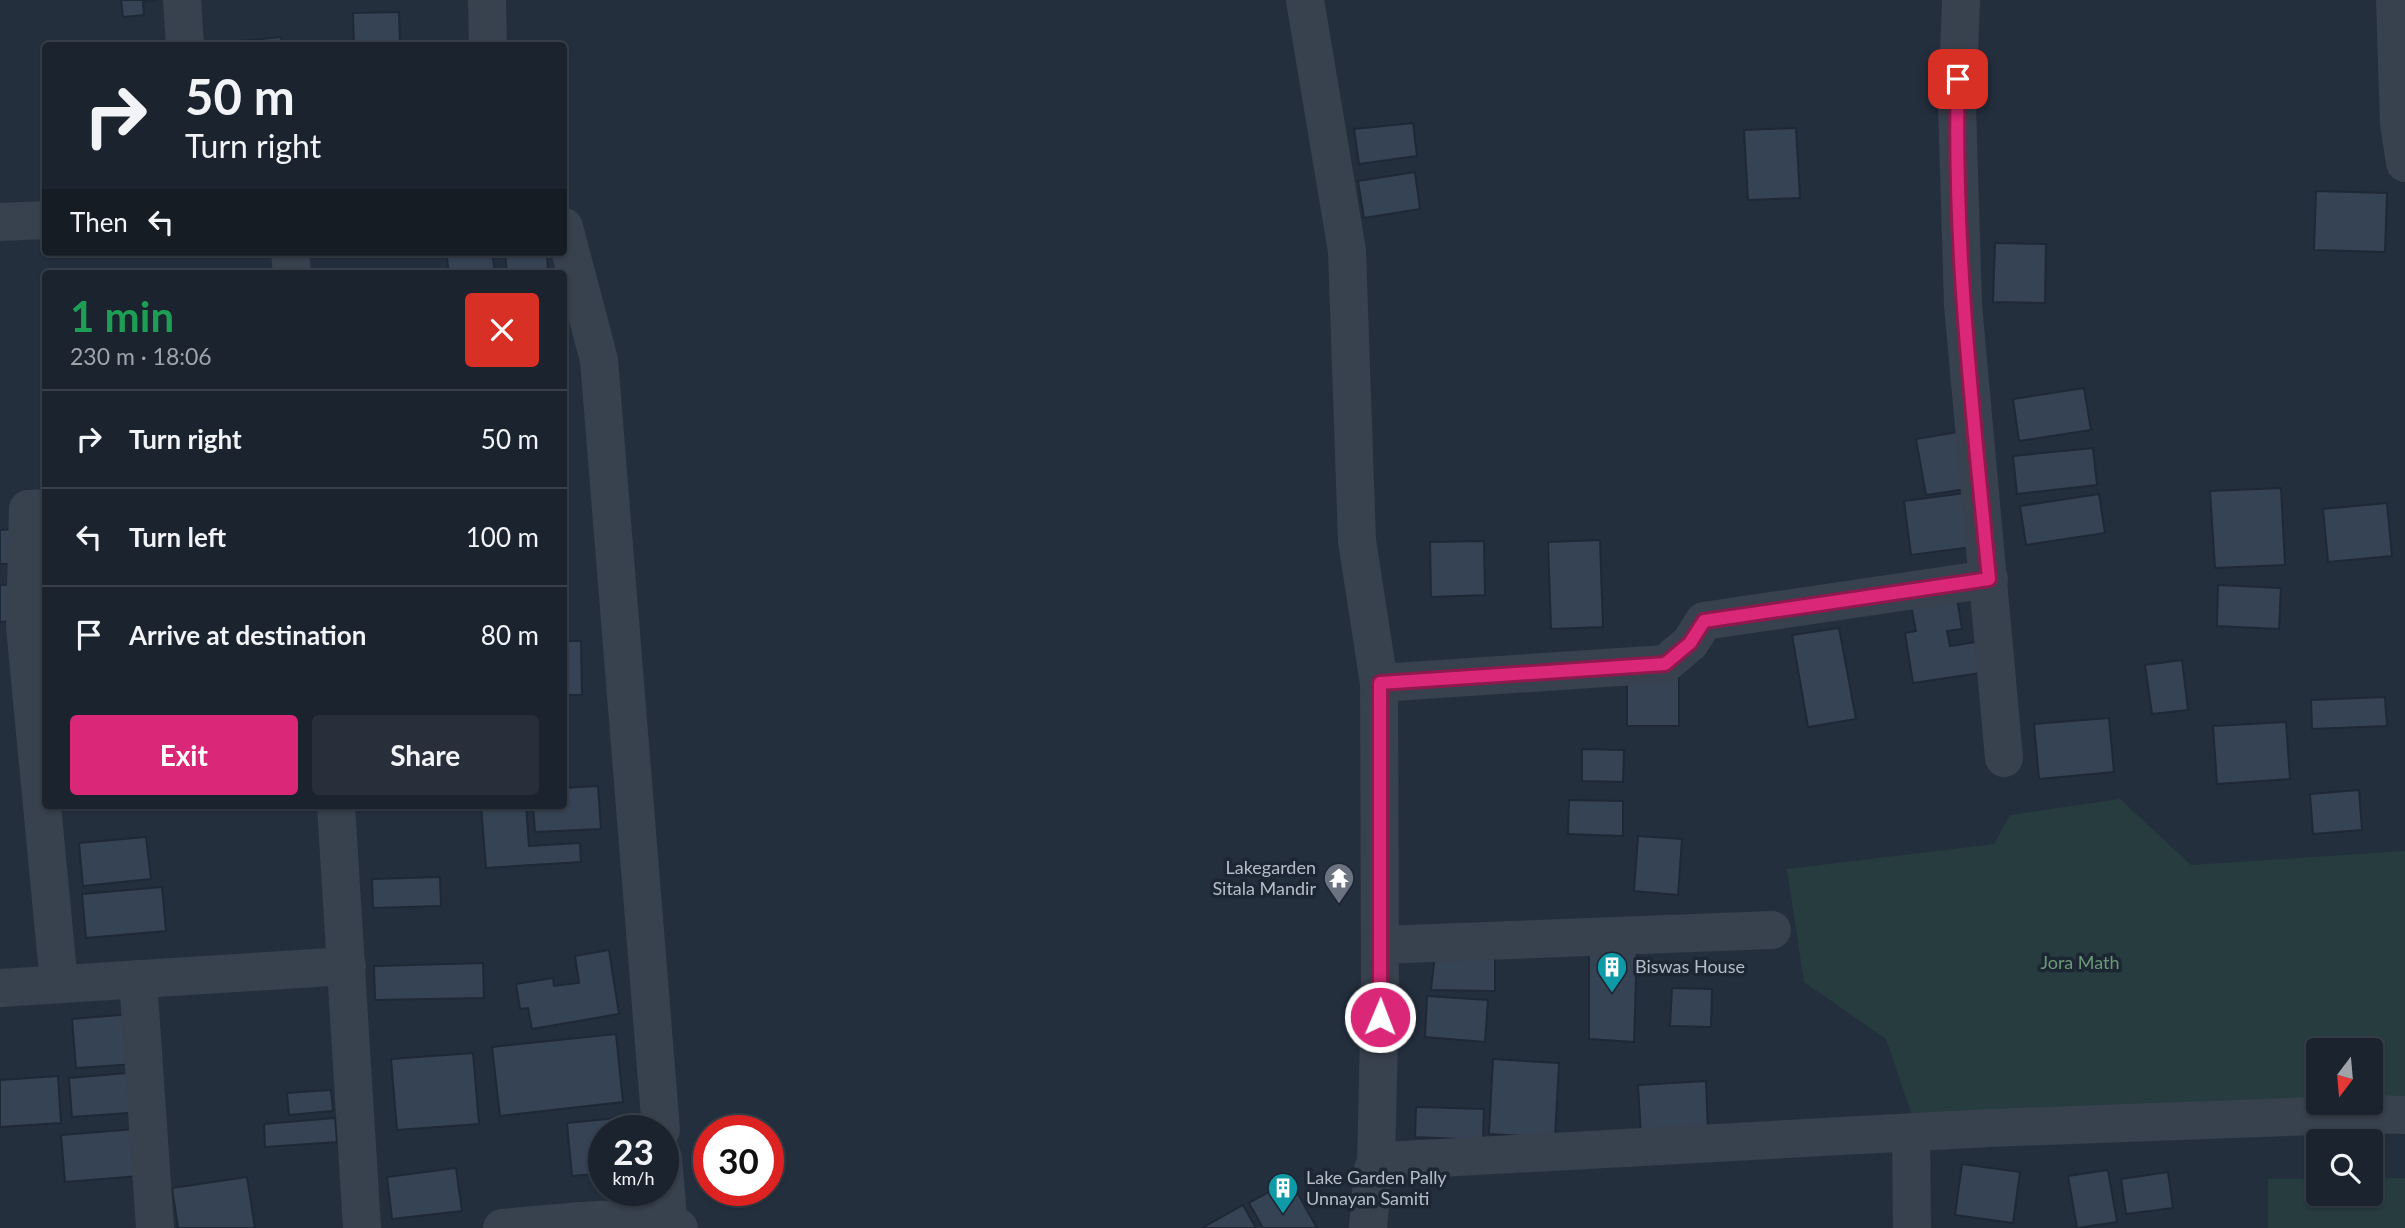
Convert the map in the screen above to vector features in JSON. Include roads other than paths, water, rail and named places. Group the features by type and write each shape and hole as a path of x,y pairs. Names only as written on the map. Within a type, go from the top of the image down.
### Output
{"street":[{"path":"182,0 185,42"},
{"path":"487,0 488,42"},
{"path":"1305,0 1347,251 1357,541 1380,683 1377,1164 1373,1173 1368,1228"},
{"path":"1961,0 1957,106 1963,305 2004,758"},
{"path":"2395,0 2399,123 2405,163"},
{"path":"0,222 42,220"},
{"path":"567,238 599,360 660,1115"},
{"path":"24,509 25,627 42,806"},
{"path":"1380,683 1665,664 1690,643 1704,621 1989,579"},
{"path":"42,809 59,984"},
{"path":"336,809 362,1228"},
{"path":"1380,945 1772,930"},
{"path":"0,988 347,966"},
{"path":"138,979 155,1228"},
{"path":"1377,1164 1385,1161 2114,1122 2405,1115"},
{"path":"1912,1134 1912,1228"},
{"path":"502,1228 617,1219 672,1226 669,1206"}],"place":[{"name":"Lakegarden Sitala Mandir","path":"1339,905"},
{"name":"Biswas House","path":"1612,994"},
{"name":"Lake Garden Pally Unnayan Samiti","path":"1283,1215"}],"park label":[{"name":"Jora Math","path":"2080,963"}]}
